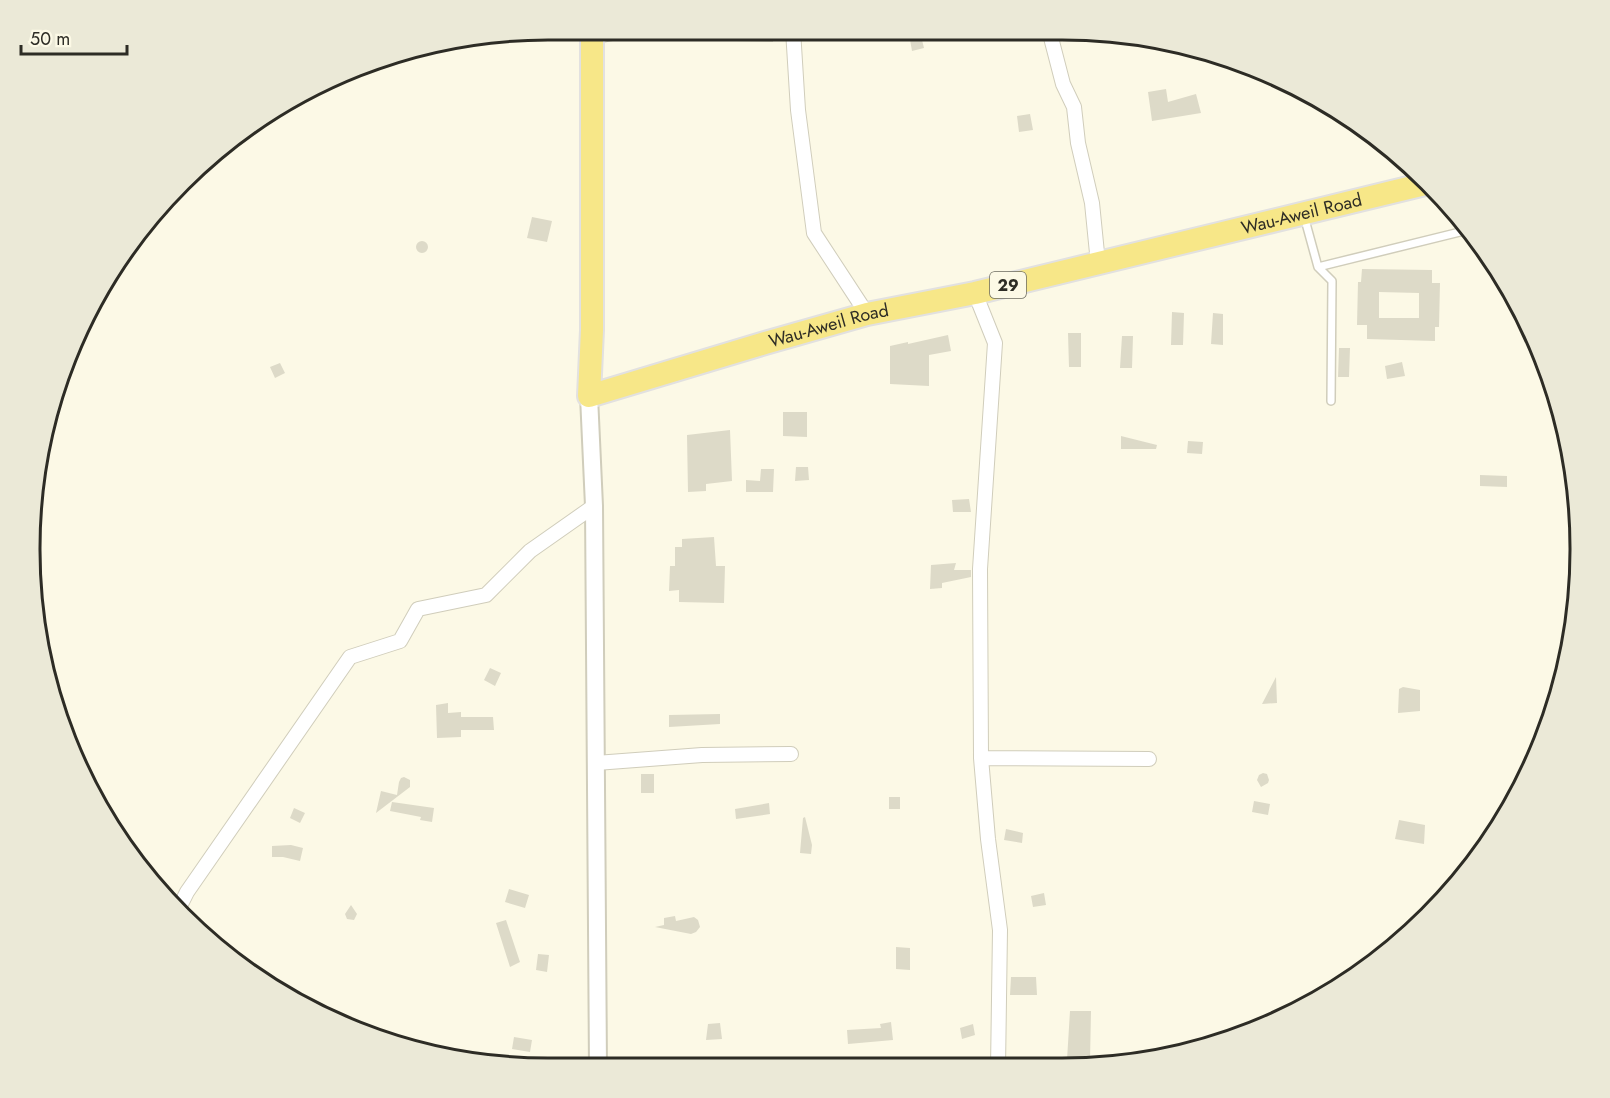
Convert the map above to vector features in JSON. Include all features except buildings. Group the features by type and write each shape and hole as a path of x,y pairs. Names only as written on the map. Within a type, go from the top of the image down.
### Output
{"main road":[{"path":"589,396 592,330 592,40"},
{"name":"Wau-Aweil Road","path":"589,396 765,342 867,314 975,293 1417,186"}],"street":[{"path":"794,40 798,110 814,233 867,314"},
{"path":"1052,40 1063,84 1074,107 1078,143 1092,203 1098,262"},
{"path":"975,293 995,343 980,569 981,758 988,839 1000,930 998,1058"},
{"path":"589,396 594,506 598,1058"},
{"path":"182,901 350,657 400,641 418,609 486,595 530,551 594,506"},
{"path":"596,763 702,755 791,754"},
{"path":"981,758 1149,759"}],"lane":[{"path":"1303,213 1318,267 1332,281 1331,401"},
{"path":"1318,267 1458,232"}]}
